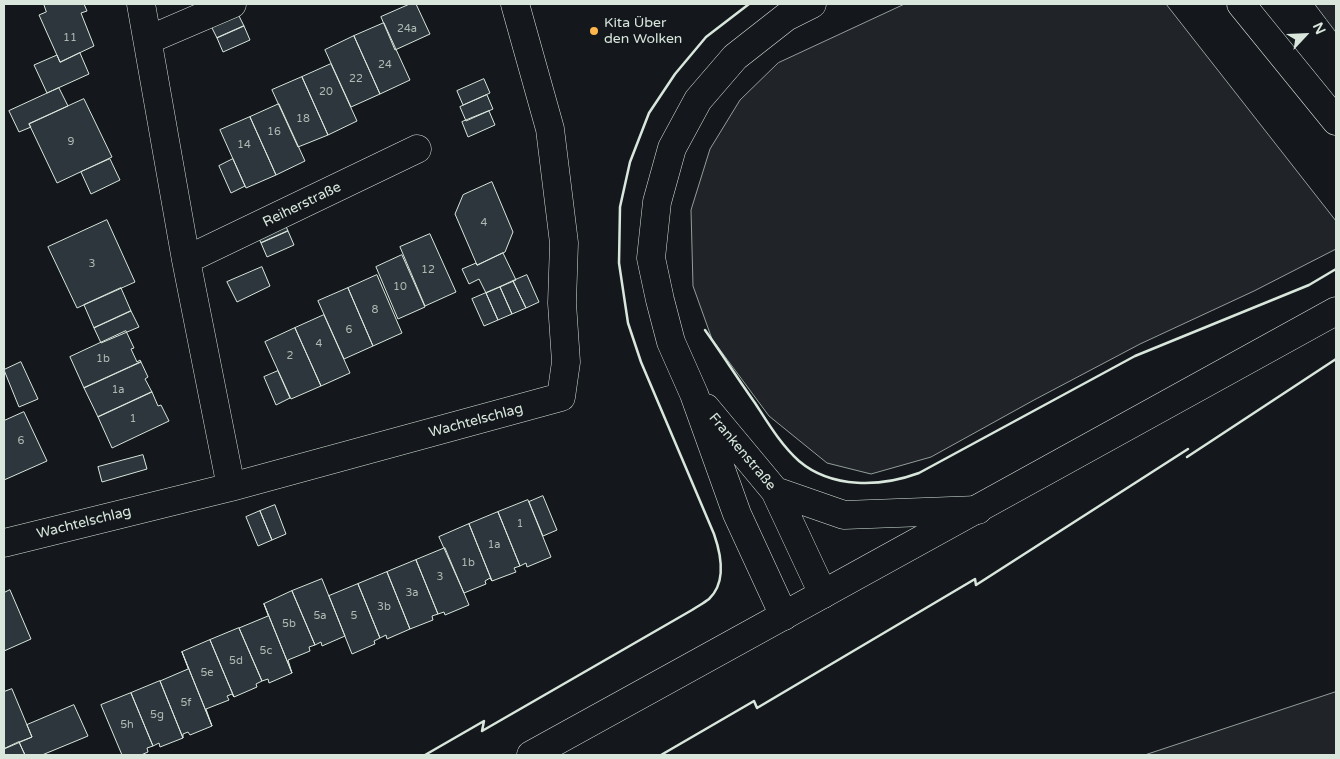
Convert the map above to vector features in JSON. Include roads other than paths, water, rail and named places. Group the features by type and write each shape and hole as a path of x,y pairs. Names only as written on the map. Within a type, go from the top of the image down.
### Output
{"main road":[{"path":"140,4 148,40 186,260 231,488"},
{"path":"148,40 232,4"},
{"name":"Wachtelschlag","path":"4,543 231,488 561,397 566,362 562,303 564,243 550,129 515,4"},
{"name":"Frankenstraße","path":"784,616 737,514 694,394 671,342 651,258 657,202 672,148 698,100 735,57 786,17 812,4"},
{"path":"1241,4 1336,122"},
{"name":"Reiherstraße","path":"186,260 417,150"},
{"path":"532,755 1326,317"},
{"name":"Frankenstraße","path":"694,394 776,491 823,594"},
{"path":"776,491 844,515 978,510"}],"place":[{"name":"Kita Über den Wolken","path":"594,31"}]}
